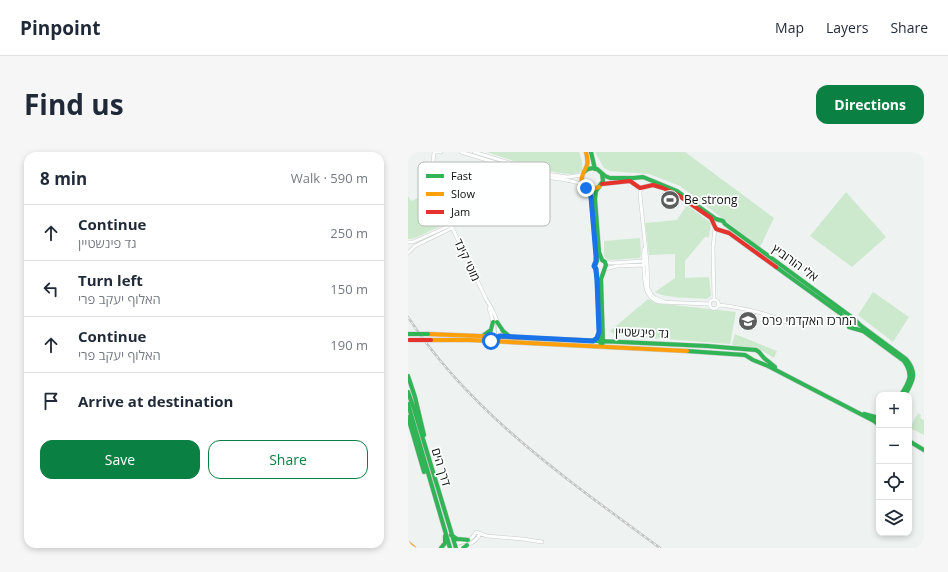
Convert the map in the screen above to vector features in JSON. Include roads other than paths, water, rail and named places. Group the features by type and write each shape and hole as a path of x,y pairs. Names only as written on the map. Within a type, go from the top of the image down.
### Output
{"street":[{"path":"435,152 441,152"},
{"name":"מוטי קינד","path":"433,162 435,152"},
{"path":"461,152 494,162"},
{"path":"474,152 508,162"},
{"path":"586,152 587,164 582,180 591,197 596,261 594,266 596,269 602,347"},
{"path":"591,152 595,168"},
{"path":"550,175 568,177 583,173 588,169 595,168 607,177 638,178 641,176 666,185 677,191 716,219 723,221 725,224 724,227 716,233 714,238"},
{"path":"593,341 597,338 601,331 601,279 606,265 599,252 595,199 596,191 601,186 603,179 602,174"},
{"path":"550,178 577,182 592,190 601,186 630,181 638,187 655,185 676,194 709,217 717,230 720,230"},
{"path":"636,184 636,180 638,178"},
{"path":"645,178 647,182 640,195 644,238 645,284 650,297 654,300 665,302 710,304 711,307 715,308 719,305 740,307 773,316 791,324"},
{"path":"710,304 710,301 714,299 713,248 715,226 717,221 720,220"},
{"name":"אלי הורוביץ","path":"725,224 853,318"},
{"path":"411,249 408,243 452,227"},
{"path":"408,252 416,245 452,227"},
{"name":"מוטי קינד","path":"452,227 492,309 497,336"},
{"name":"אלי הורוביץ","path":"720,230 731,234 841,314 847,324"},
{"path":"596,261 600,260 611,263 645,262"},
{"path":"596,269 601,272 614,266 645,262"},
{"path":"714,299 718,301 719,305"},
{"path":"902,392 910,377 908,366 904,361 863,331 849,327 847,324 849,319 853,318 911,364 914,371 913,378 906,392"},
{"path":"481,335 486,334 491,330 495,322 504,333 512,336"},
{"path":"854,328 857,325 857,322"},
{"path":"601,331 607,339 617,342"},
{"name":"גד פינשטיין","path":"408,334 512,336 754,350"},
{"path":"497,336 497,341"},
{"name":"גד פינשטיין","path":"408,340 497,341 728,352 741,354 765,364 876,423"},
{"path":"754,350 759,352 760,358 753,360 750,354 754,350"},
{"name":"גד פינשטיין","path":"759,352 767,361 783,374"},
{"path":"408,376 419,412 429,462"},
{"name":"דרך הים","path":"408,392 451,535 453,547"},
{"name":"דרך הים","path":"408,404 445,532 453,547"},
{"name":"גד פינשטיין","path":"857,412 876,417"},
{"path":"408,416 422,465 436,502"},
{"path":"912,442 924,450"},
{"path":"442,548 445,542 445,532"},
{"path":"442,548 466,544 478,533 488,536 542,542"},
{"path":"451,535 466,544"},
{"path":"408,543 414,548"}],"railway":[{"path":"408,317 433,352 491,415 556,471 660,548"}],"place":[{"name":"Be strong","path":"670,200"},
{"name":"המרכז האקדמי פרס","path":"748,321"}]}
